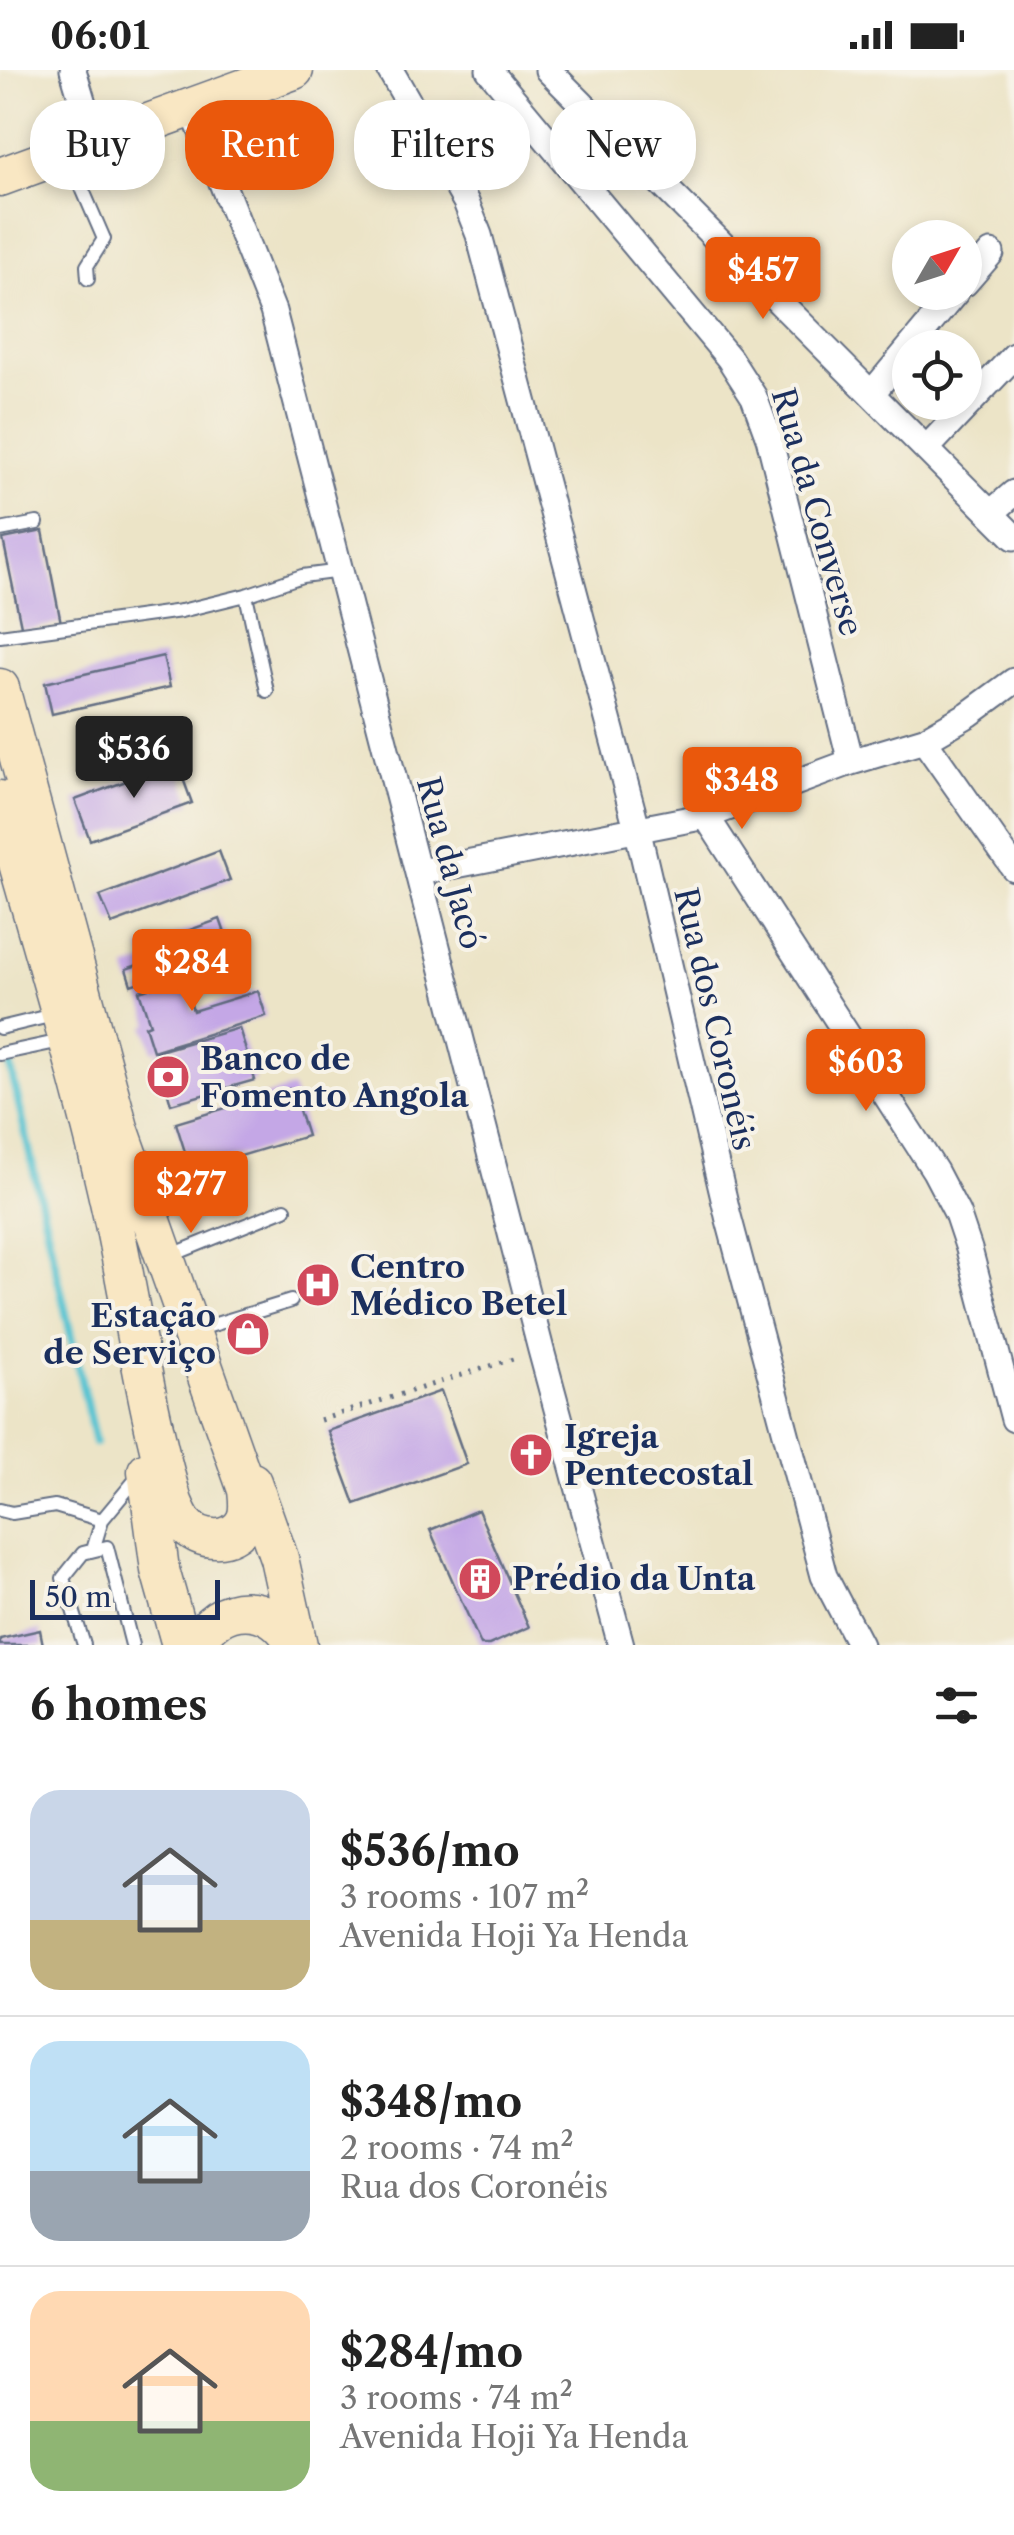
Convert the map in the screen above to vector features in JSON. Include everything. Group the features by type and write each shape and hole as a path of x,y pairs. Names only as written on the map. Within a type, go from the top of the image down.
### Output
{"main road":[{"path":"206,100 294,70"},
{"path":"0,176 30,165"},
{"path":"0,688 119,1128 247,1490 249,1508 238,1530 220,1538 195,1533 183,1522 173,1502 137,1352 113,1220 0,800"},
{"path":"197,1348 262,1506 279,1558 296,1645"},
{"path":"137,1352 146,1467 160,1570 181,1645"},
{"path":"197,1645 222,1616 260,1610 277,1618 296,1645"}],"street":[{"path":"73,70 76,100"},
{"name":"Rua dos Coronéis","path":"390,70 466,202 479,235 637,828 728,1216 824,1576 860,1645"},
{"name":"Rua da Converse","path":"488,70 729,358 754,398 769,438 851,762"},
{"path":"548,70 1014,537"},
{"name":"Rua da Jacó","path":"225,190 273,311 621,1645"},
{"path":"982,263 991,253"},
{"path":"872,393 941,310"},
{"path":"927,448 1014,356"},
{"path":"991,514 1014,492"},
{"path":"420,872 706,816 851,762 924,740 1014,681"},
{"path":"924,740 1014,868"},
{"path":"706,816 958,1212 1014,1420"}],"lane":[{"path":"88,279 86,266 104,240 91,190"},
{"path":"0,530 37,523"},
{"path":"0,636 181,612 302,576 341,571"},
{"path":"246,595 267,691"},
{"path":"0,1028 64,1027"},
{"path":"0,1054 64,1027"},
{"path":"164,1258 285,1209"},
{"path":"197,1348 292,1301"},
{"path":"93,1550 102,1520 146,1467"},
{"path":"0,1510 12,1514 54,1506 102,1520"},
{"path":"84,1645 63,1578 83,1552 106,1546 132,1645"}],"path":[{"path":"320,1420 541,1350"}],"building":[{"path":"43,531 61,623 22,631 3,539"},
{"path":"163,656 170,687 52,714 45,683"},
{"path":"177,762 192,803 90,840 75,800"},
{"path":"219,851 230,880 112,924 100,896"},
{"path":"220,919 231,950 131,985 126,969 146,962 140,948"},
{"path":"183,977 193,1011 258,991 266,1016 153,1051 145,1026 150,1024 139,991"},
{"path":"239,1028 255,1080 171,1104 156,1052"},
{"path":"292,1088 307,1136 191,1171 176,1123"},
{"path":"441,1391 467,1464 355,1504 328,1431"},
{"name":"Prédio da Unta","path":"478,1510 529,1627 489,1645 481,1645 430,1530"},
{"path":"40,1630 43,1645 0,1645 0,1639"}],"waterway":[{"path":"10,1065 95,1442"}],"place":[{"name":"Banco de Fomento Angola","path":"168,1077"},
{"name":"Centro Médico Betel","path":"318,1285"},
{"name":"Estação de Serviço","path":"248,1334"},
{"name":"Igreja Pentecostal","path":"531,1455"},
{"name":"Prédio da Unta","path":"480,1579"}]}
